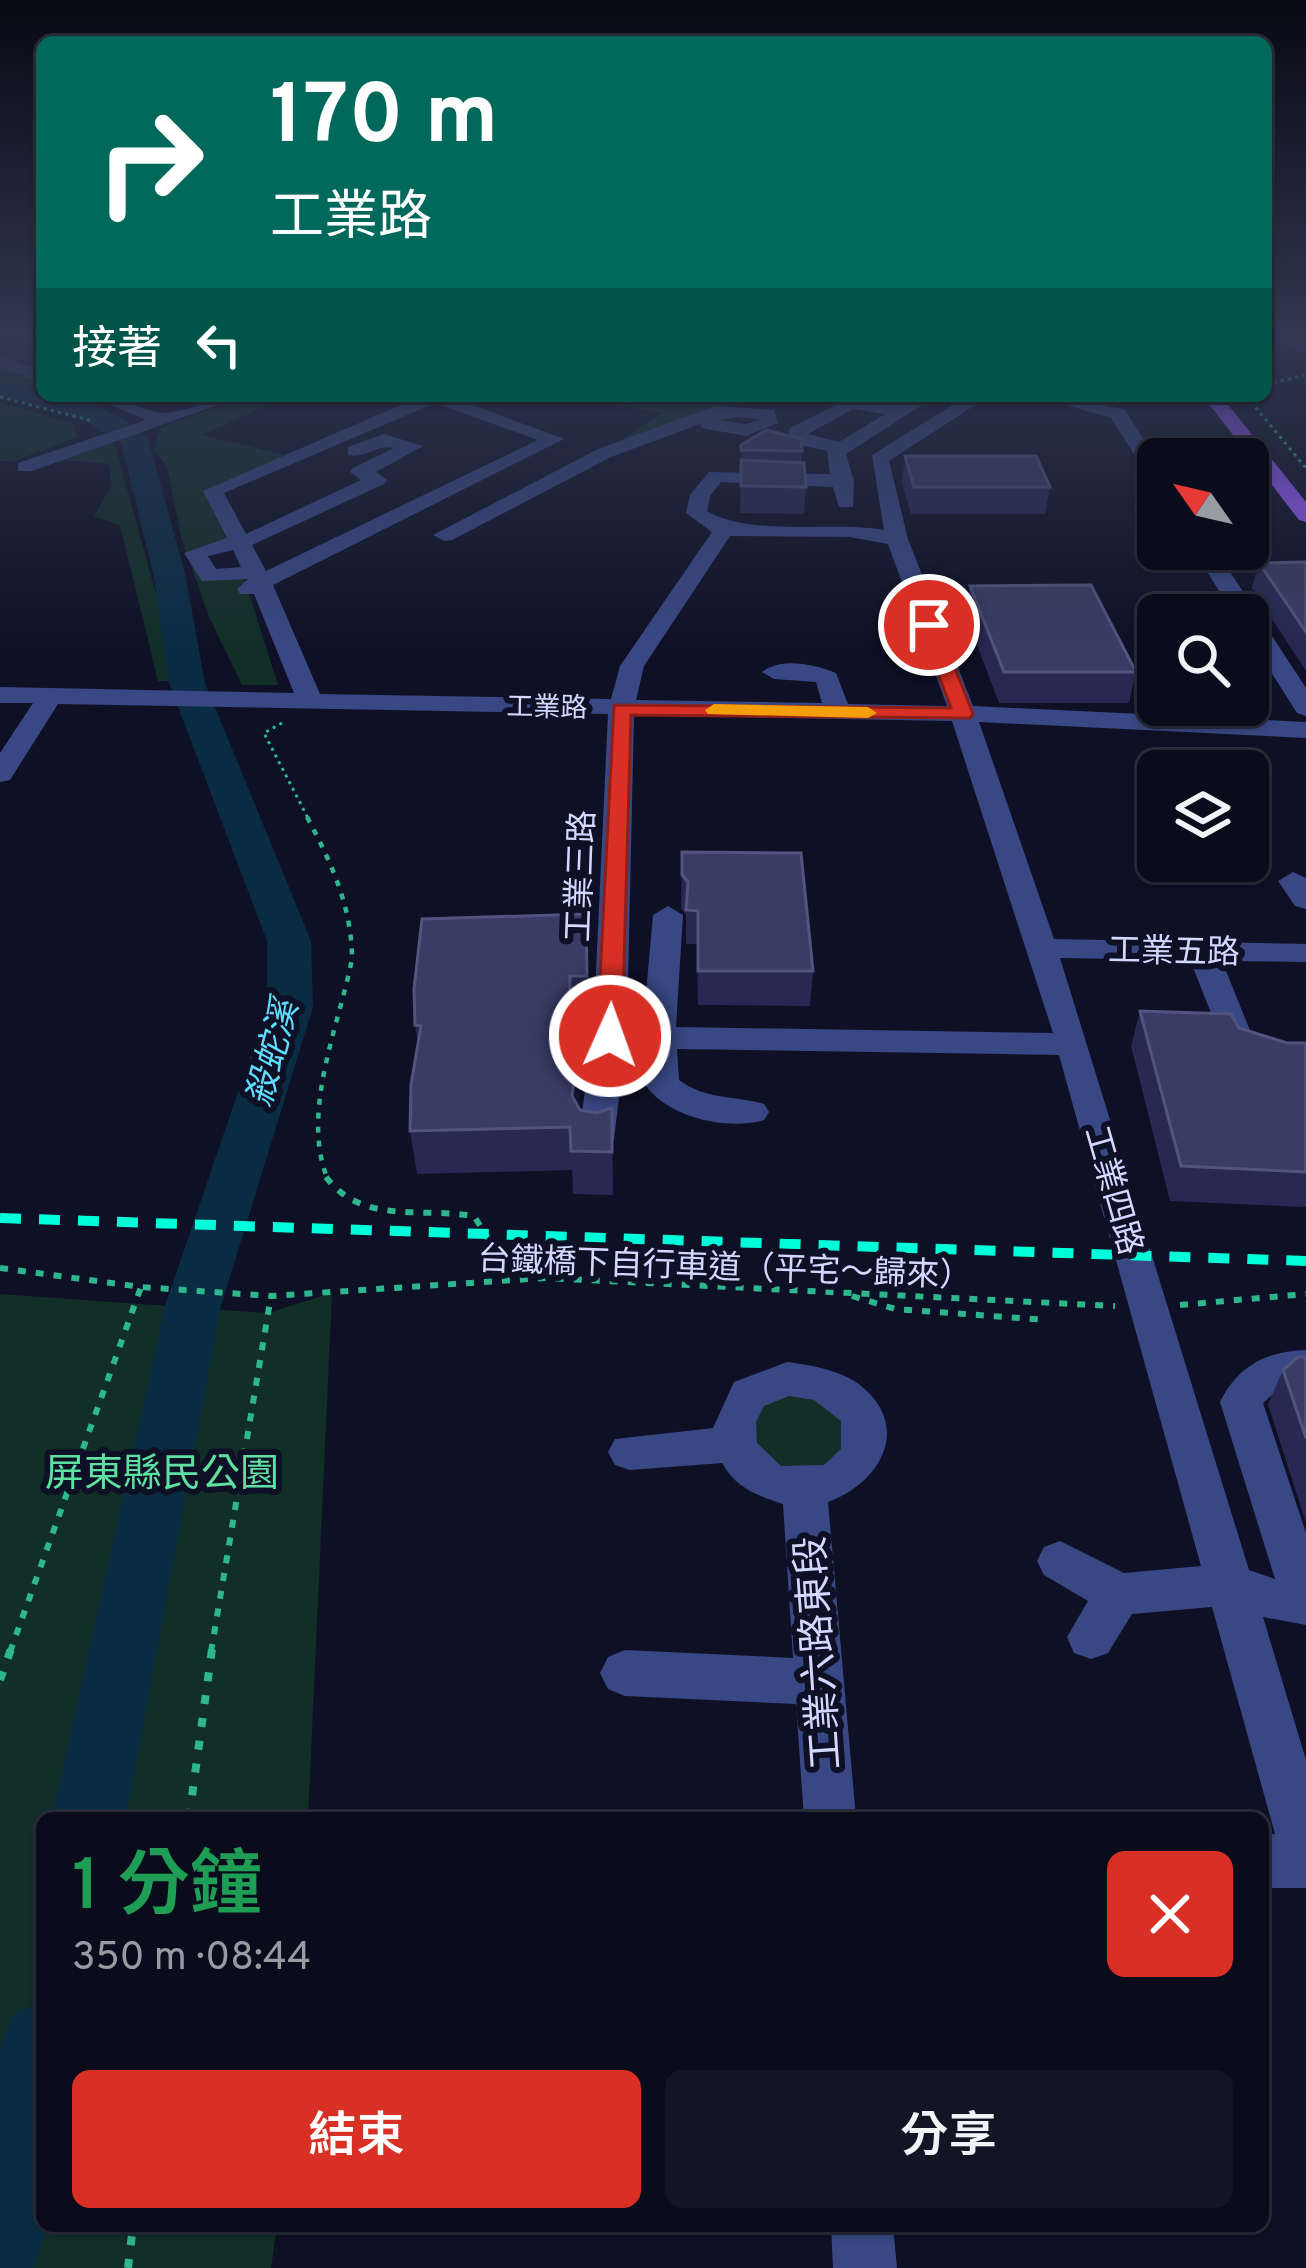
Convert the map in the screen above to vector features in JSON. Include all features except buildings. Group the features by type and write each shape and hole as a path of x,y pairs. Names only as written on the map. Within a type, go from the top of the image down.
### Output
{"main road":[{"path":"1246,439 1306,516"},
{"path":"1266,439 1306,488"}],"street":[{"path":"25,467 108,439"},
{"path":"311,703 213,491 337,439"},
{"path":"351,452 384,440 413,446 381,474 239,542 195,553 210,576 255,582 554,439"},
{"path":"444,535 573,465 643,439"},
{"path":"823,439 816,443 839,448"},
{"path":"850,531 836,452 855,439"},
{"path":"844,481 716,476 700,495 696,513 724,530 850,531 897,539 879,459 911,439"},
{"path":"323,445 351,452 381,474"},
{"path":"365,523 451,482 512,498"},
{"name":"工業三路","path":"596,1139 610,1036 621,709 632,666 724,530"},
{"name":"工業四路","path":"897,539 963,714 1073,1044 1306,1849"},
{"path":"1269,650 1306,708"},
{"path":"774,673 808,671 827,678 838,712"},
{"path":"0,695 50,696"},
{"path":"0,774 50,696"},
{"name":"工業路","path":"50,696 963,714 1306,730"},
{"path":"668,915 659,1073 670,1092 706,1109 751,1112"},
{"name":"工業五路","path":"1041,948 1306,952"},
{"path":"1202,951 1241,1049 1275,1062 1306,1063"},
{"path":"610,1036 1073,1044"},
{"path":"1060,1561 1119,1594 1230,1586 1293,1603 1241,1402 1250,1384 1265,1373 1306,1366"},
{"path":"787,1379 830,1387 860,1415 866,1433 862,1452 838,1480 804,1488 776,1485 757,1475 733,1444 731,1427 748,1394 787,1379"},
{"path":"630,1452 733,1444"},
{"name":"工業六路東段","path":"804,1488 830,1812"},
{"path":"1090,1637 1119,1594"},
{"path":"625,1673 820,1682"},
{"path":"1269,1861 1306,1861"},
{"path":"863,2232 866,2268"}],"path":[{"path":"1282,439 1306,468"},
{"path":"311,703 312,712 306,717 271,726 264,733 326,850 353,951 315,1126 321,1169 337,1194 368,1210 445,1209 474,1216 501,1259 505,1279"},
{"name":"台鐵橋下自行車道（平宅～歸來）","path":"0,1268 141,1287 271,1296 505,1279 1150,1308 1306,1294"},
{"path":"0,1680 141,1287"},
{"path":"841,1293 895,1309 1047,1320"},
{"path":"190,1812 221,1580 271,1296"},
{"path":"128,2268 133,2232"}],"green space":[{"path":"0,439 73,439 14,461 0,461"},
{"path":"157,439 218,439 285,455 206,491 228,544 205,547 202,570 243,574 278,685 242,685 209,617 181,537 167,466 154,450"},
{"path":"624,439 640,439 601,454"},
{"path":"114,442 180,681 158,681 120,525 94,516 112,485 109,464 63,460"},
{"name":"屏東縣民公園","path":"332,1293 308,1812 36,1812 36,2232 276,2232 271,2268 0,2268 0,1294 268,1313"},
{"path":"830,1387 863,1452 776,1485 737,1409 749,1394"}],"waterway":[{"name":"殺蛇溪","path":"90,1812 193,1306 290,1007 289,941 187,683 169,573 134,439"},
{"name":"殺蛇溪","path":"0,2242 36,2071"}],"railway":[{"path":"0,1218 1306,1261"}],"slow traffic":[{"path":"714,710 868,713"}],"route":[{"path":"610,1036 621,709 963,714 929,625"}]}
